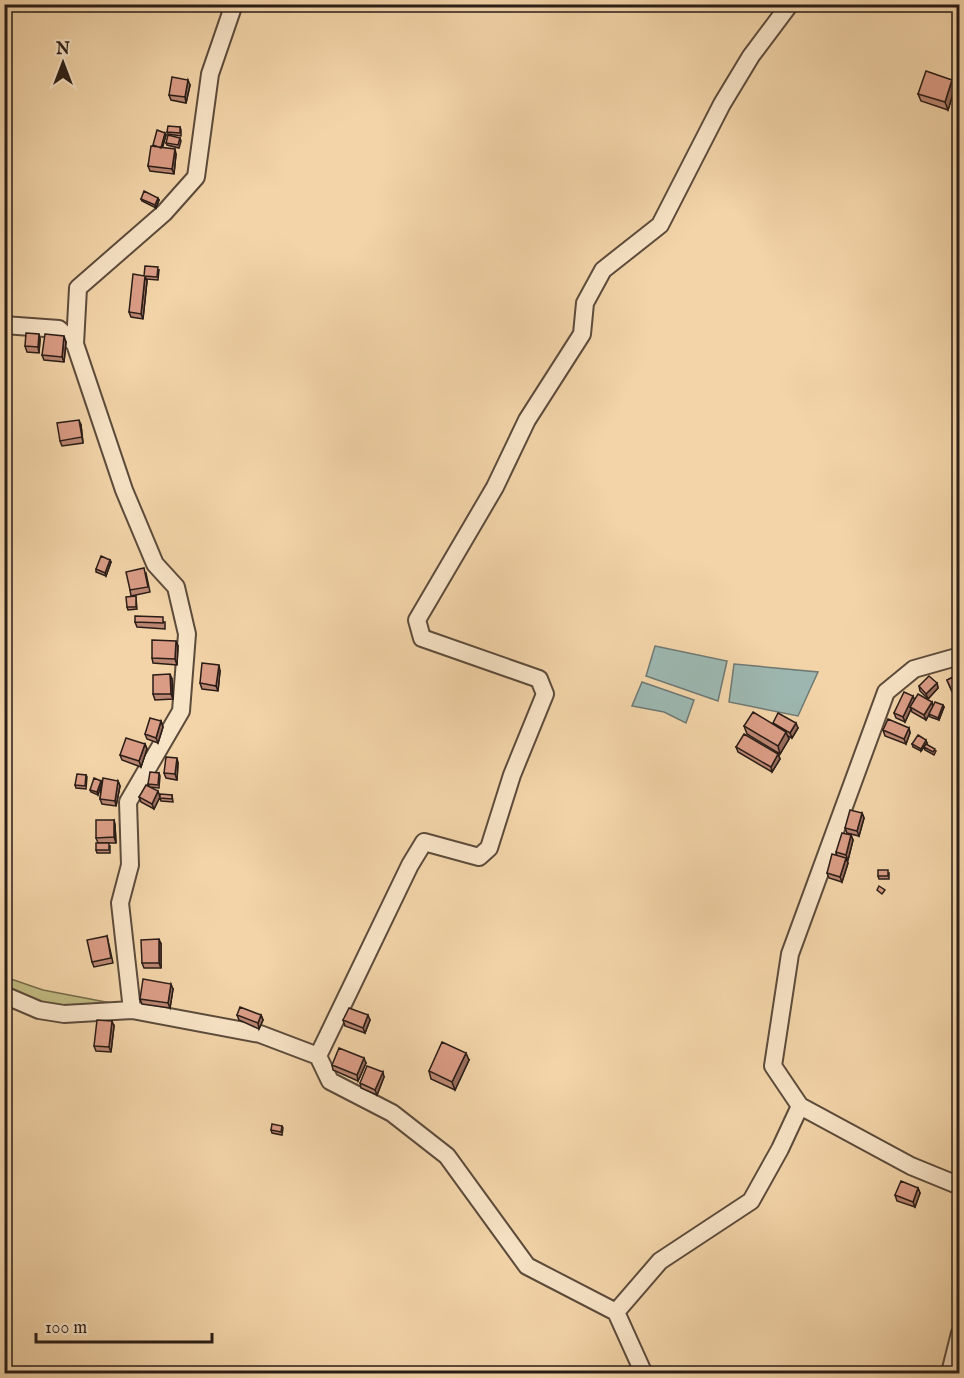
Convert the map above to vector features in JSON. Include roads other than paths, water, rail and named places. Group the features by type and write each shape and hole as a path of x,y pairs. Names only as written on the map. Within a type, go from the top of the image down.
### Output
{"street":[{"path":"132,1010 120,903 130,865 128,802 181,711 187,634 176,587 155,564 124,490 75,344 78,288 164,213 196,177 210,74 234,4"},
{"path":"318,1056 410,865 424,842 478,857 489,848 512,775 545,694 539,679 422,638 417,620 495,487 527,420 582,334 585,303 603,270 660,225 722,104 751,56 790,4"},
{"path":"4,325 59,329 75,344"},
{"path":"960,656 914,669 886,692 790,954 773,1066 800,1106 911,1166 960,1186"},
{"path":"4,994 39,1010 64,1014 132,1010 260,1034 318,1056 330,1081 392,1113 447,1156 527,1266 616,1312 644,1374"},
{"path":"616,1312 660,1261 751,1201 780,1149 800,1106"},
{"path":"950,1373 960,1333"}],"water":[{"path":"655,646 727,661 718,701 646,676"},
{"path":"734,664 818,672 798,716 729,702"},
{"path":"642,682 694,700 686,723 664,712 632,706"}]}
